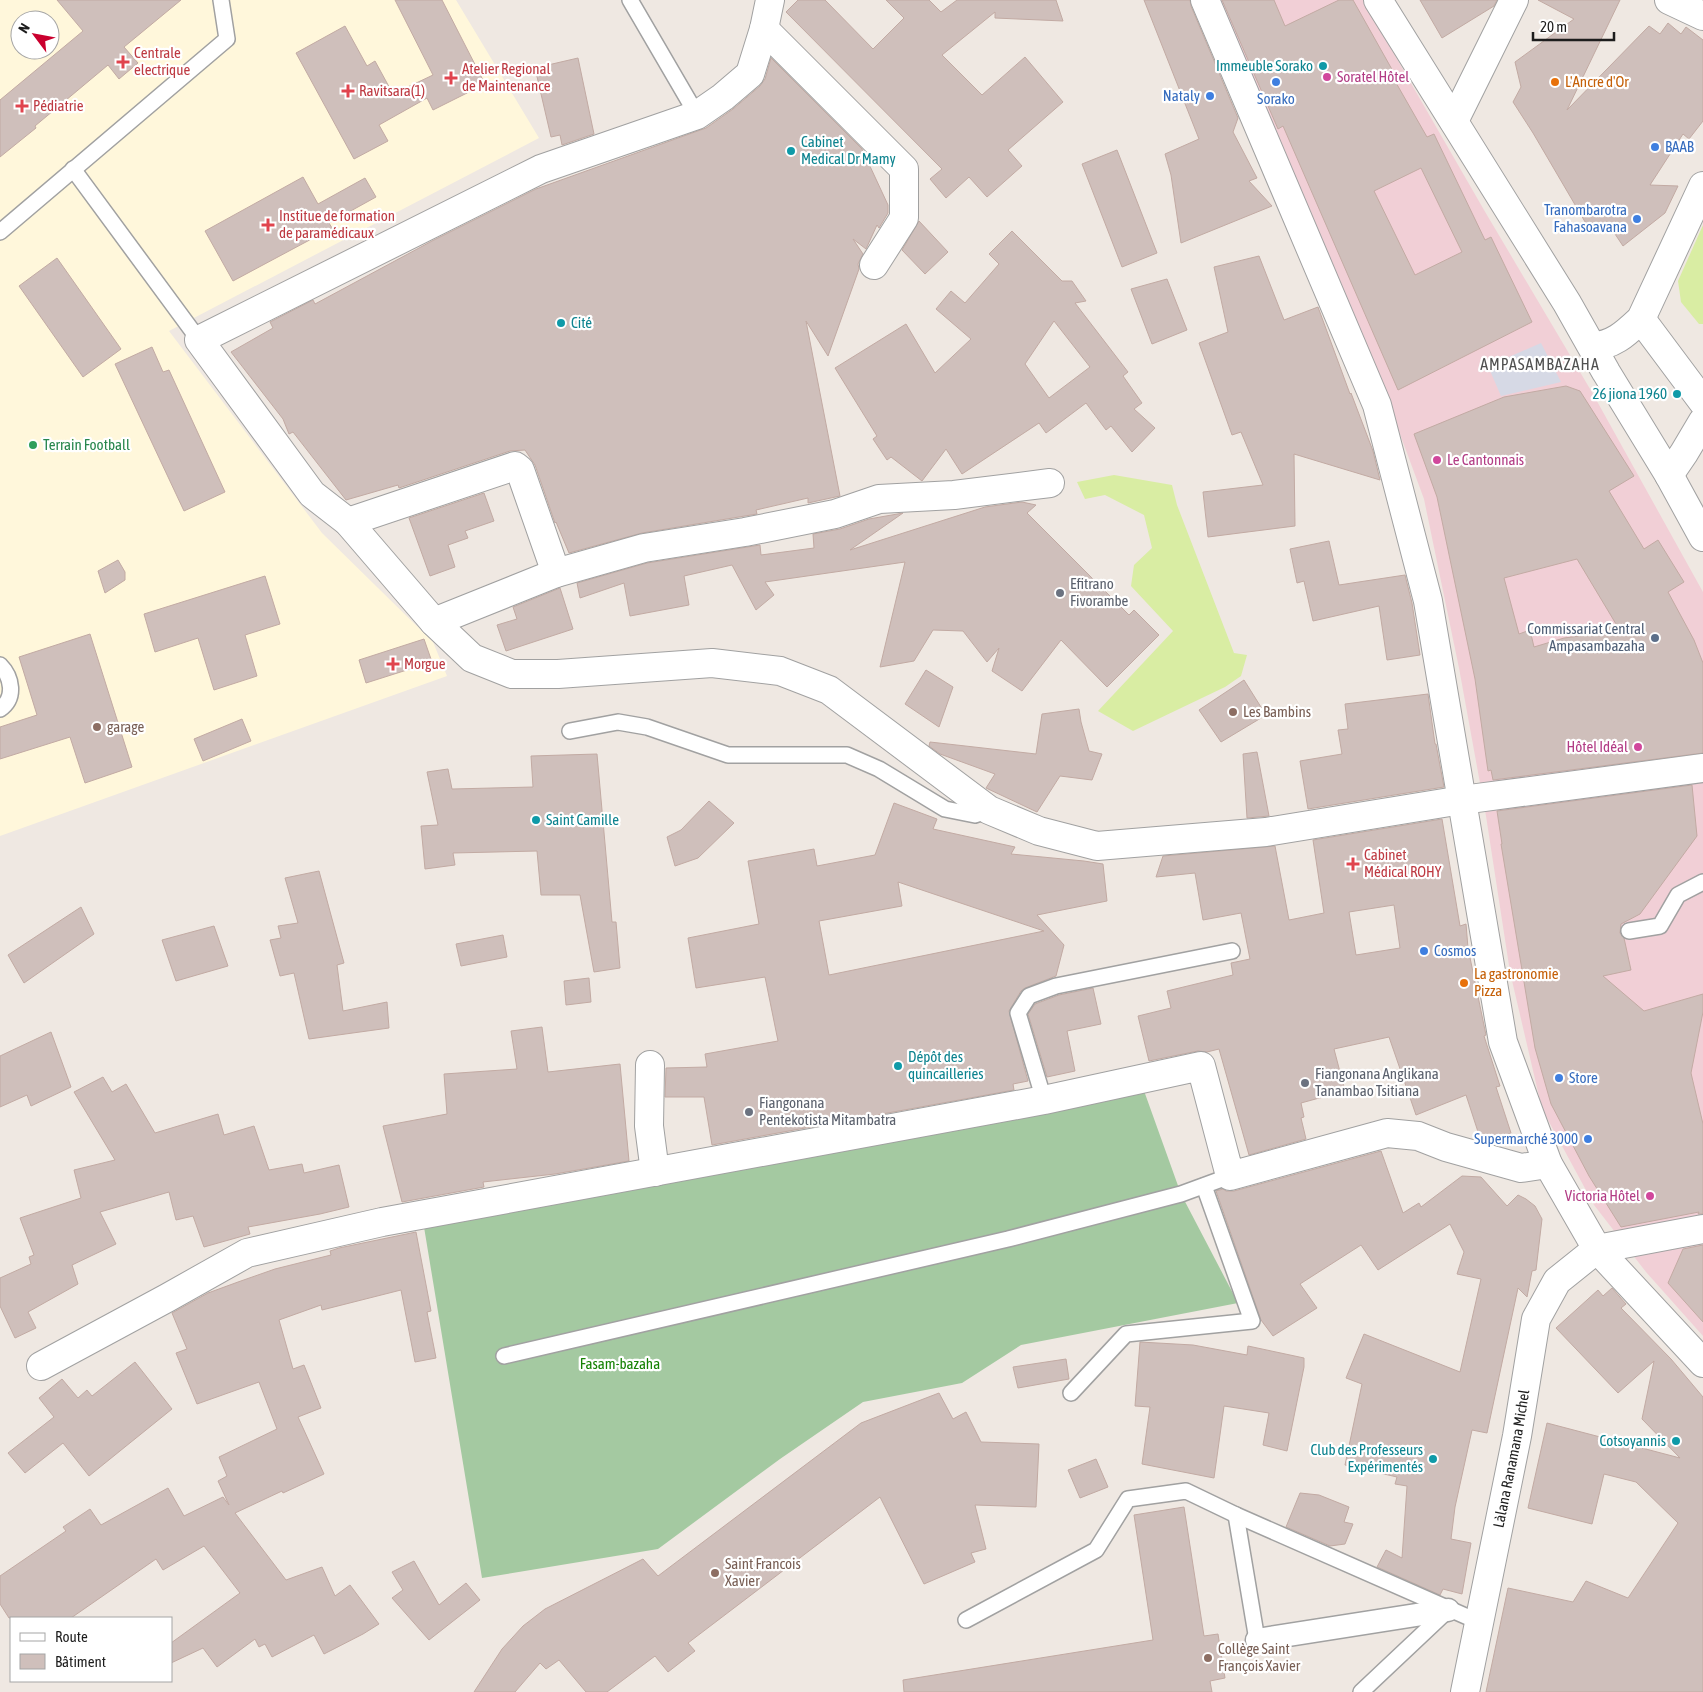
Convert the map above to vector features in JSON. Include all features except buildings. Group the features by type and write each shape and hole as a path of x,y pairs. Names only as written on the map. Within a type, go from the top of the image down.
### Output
{"street":[{"path":"770,0 764,29 750,74 698,115 541,169 199,340 312,494 348,522 434,622 472,658 512,674 558,674 712,663 780,671 829,690 988,810 1039,830 1097,846 1266,832 1462,800 1703,768"},
{"path":"1205,0 1377,405 1428,601 1503,1042 1548,1164 1597,1249 1703,1363"},
{"path":"1378,0 1562,295 1669,475 1703,537"},
{"path":"1454,121 1514,0"},
{"path":"1669,0 1703,16"},
{"path":"764,29 904,169 904,218 874,265"},
{"path":"1592,346 1603,346 1624,334 1641,319 1703,186"},
{"path":"1641,319 1703,402"},
{"path":"1669,475 1703,421"},
{"path":"348,522 514,466 520,470 556,573"},
{"path":"434,622 556,573 644,548 745,532 835,514 879,499 954,495 1050,483"},
{"path":"650,1065 649,1126 656,1172"},
{"path":"41,1366 246,1253 382,1222 1044,1100 1202,1066 1230,1176 1388,1133 1418,1136 1446,1147 1521,1168 1548,1164"},
{"path":"1597,1249 1703,1229"},
{"name":"Làlana Ranamana Michel","path":"1465,1692 1517,1436 1536,1319 1557,1280 1597,1249"},
{"path":"1257,1640 1448,1610"}],"lane":[{"path":"0,232 227,39 221,0"},
{"path":"630,0 698,115"},
{"path":"73,170 199,340"},
{"path":"0,665 6,672 12,688 7,704 0,709"},
{"path":"570,731 618,722 647,728 728,754 847,755 879,770 945,809 975,815 988,810"},
{"path":"1629,931 1660,926 1678,895 1703,882"},
{"path":"1044,1100 1018,1013 1029,996 1056,986 1232,951"},
{"path":"504,1356 1008,1239 1181,1194 1230,1176"},
{"path":"1070,1393 1126,1334 1252,1321 1204,1186"},
{"path":"966,1620 1096,1550 1128,1500 1186,1490 1236,1515 1448,1610 1479,1622"},
{"path":"1236,1515 1257,1640"},
{"path":"1361,1692 1448,1610"}],"shaded area":[{"path":"0,0 456,0 539,138 169,331 322,533 433,642 447,676 0,836"},
{"path":"1220,0 1363,0 1593,394 1703,592 1703,1336 1646,1272 1594,1205 1542,1109 1510,972 1486,816 1459,668 1424,499 1380,380"},
{"path":"1541,343 1561,382 1501,396 1488,366"}],"green space":[{"path":"1703,225 1703,324 1699,324 1681,302 1678,281"},
{"path":"1114,475 1172,485 1177,505 1234,653 1247,655 1241,676 1225,687 1133,731 1098,711 1173,631 1131,586 1134,565 1152,548 1144,515 1105,495 1085,499 1077,482"},
{"name":"Fasam-bazaha","path":"1143,1088 1181,1194 1238,1303 1021,1345 962,1383 863,1402 780,1459 658,1549 482,1578 424,1227"}],"place":[{"name":"Centrale electrique","path":"123,62"},
{"name":"Immeuble Sorako","path":"1323,66"},
{"name":"Soratel Hôtel","path":"1327,77"},
{"name":"Atelier Regional de Maintenance","path":"451,78"},
{"name":"Sorako","path":"1276,82"},
{"name":"L'Ancre d'Or","path":"1555,82"},
{"name":"Ravitsara(1)","path":"348,91"},
{"name":"Nataly","path":"1210,96"},
{"name":"Pédiatrie","path":"22,106"},
{"name":"BAAB","path":"1655,147"},
{"name":"Cabinet Medical Dr Mamy","path":"791,151"},
{"name":"Tranombarotra Fahasoavana","path":"1637,219"},
{"name":"Institue de formation de paramédicaux","path":"268,225"},
{"name":"Cité","path":"561,323"},
{"name":"26 jiona 1960","path":"1677,394"},
{"name":"Terrain Football","path":"33,445"},
{"name":"Le Cantonnais","path":"1437,460"},
{"name":"Efitrano Fivorambe","path":"1060,593"},
{"name":"Commissariat Central Ampasambazaha","path":"1655,638"},
{"name":"Morgue","path":"393,664"},
{"name":"Les Bambins","path":"1233,712"},
{"name":"garage","path":"97,727"},
{"name":"Hôtel Idéal","path":"1638,747"},
{"name":"Saint Camille","path":"536,820"},
{"name":"Cabinet Médical ROHY","path":"1353,864"},
{"name":"Cosmos","path":"1424,951"},
{"name":"La gastronomie Pizza","path":"1464,983"},
{"name":"Dépôt des quincailleries","path":"898,1066"},
{"name":"Store","path":"1559,1078"},
{"name":"Fiangonana Anglikana Tanambao Tsitiana","path":"1305,1083"},
{"name":"Fiangonana Pentekotista Mitambatra","path":"749,1112"},
{"name":"Supermarché 3000","path":"1588,1139"},
{"name":"Victoria Hôtel","path":"1650,1196"},
{"name":"Cotsoyannis","path":"1676,1441"},
{"name":"Club des Professeurs Expérimentés","path":"1433,1459"},
{"name":"Saint Francois Xavier","path":"715,1573"},
{"name":"Collège Saint François Xavier","path":"1208,1658"}],"district":[{"name":"AMPASAMBAZAHA","path":"1540,364"}]}
